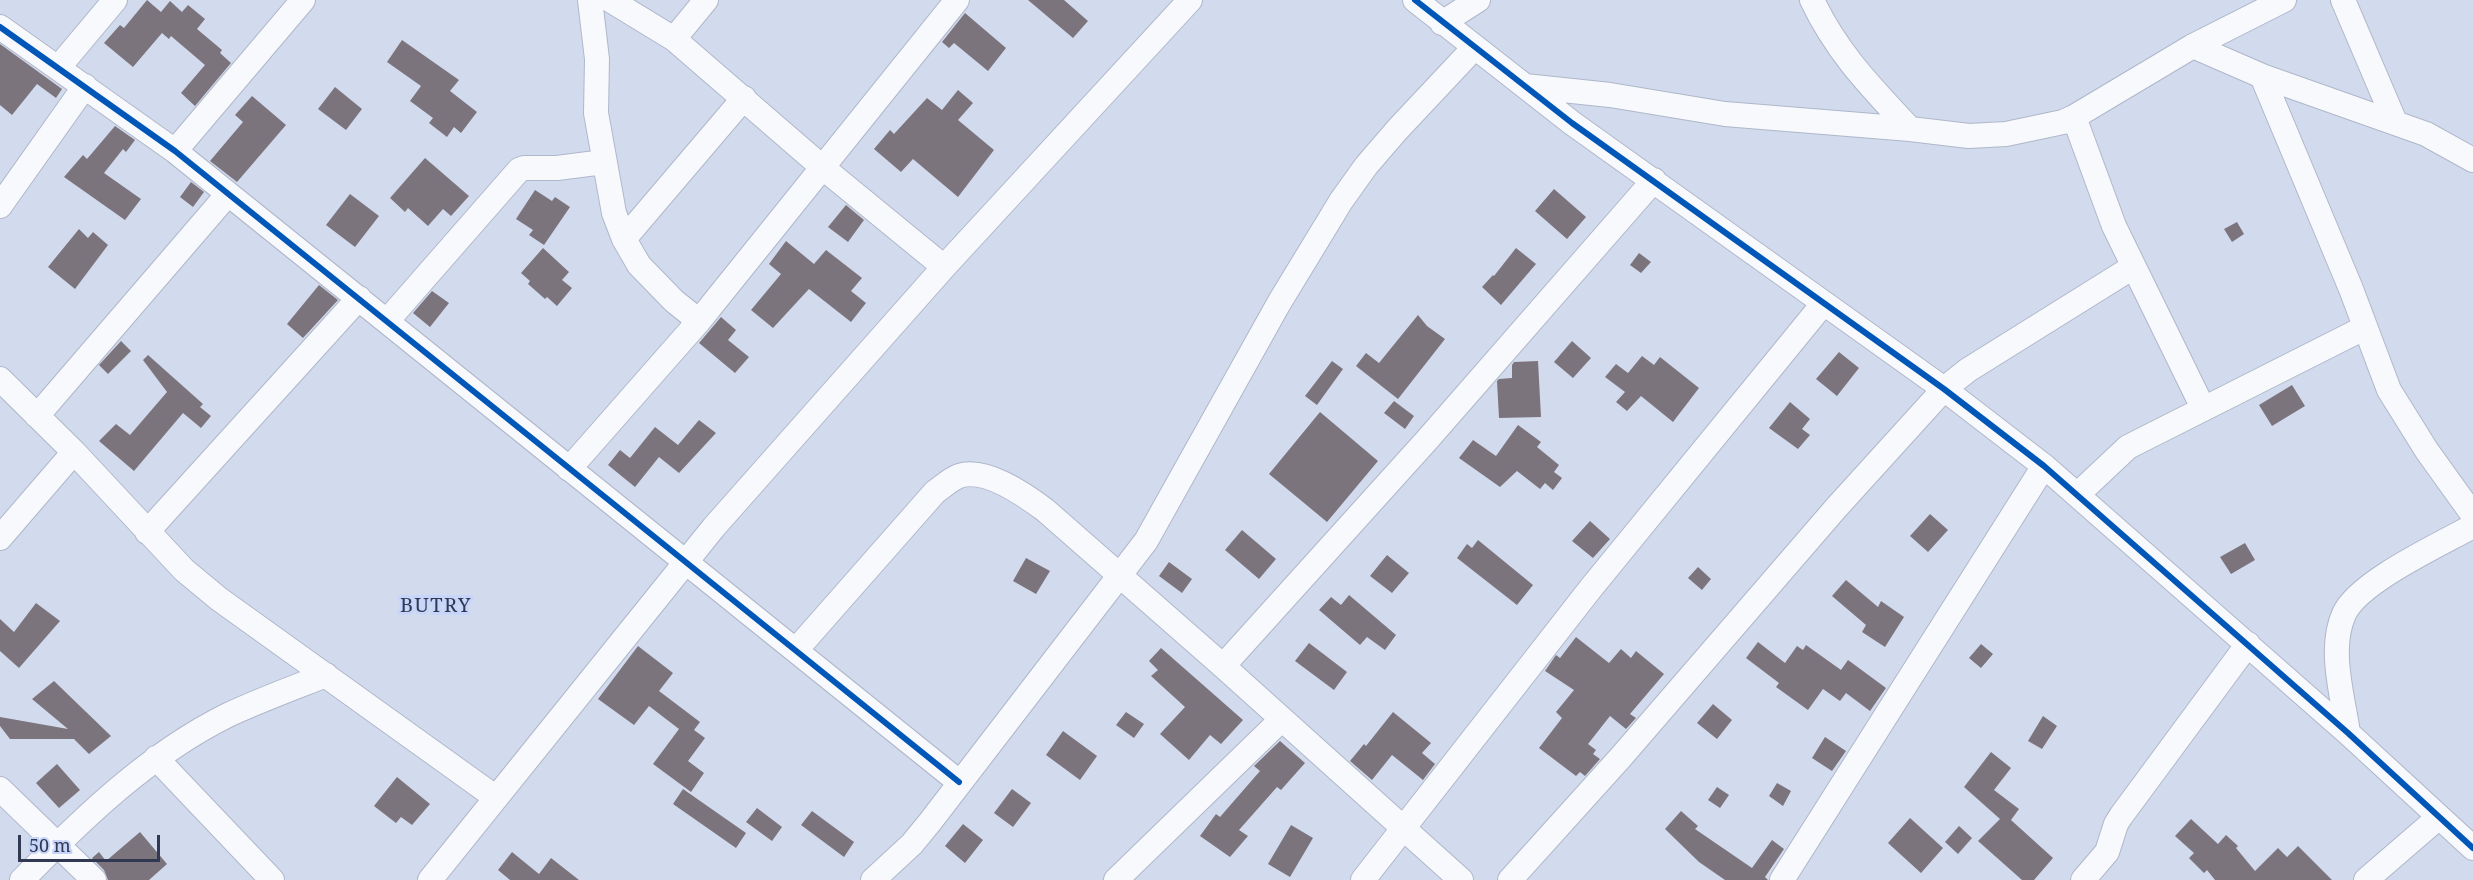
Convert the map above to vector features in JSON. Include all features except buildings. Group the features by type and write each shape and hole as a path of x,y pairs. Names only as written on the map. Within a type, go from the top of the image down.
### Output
{"street":[{"path":"58,68 115,0"},
{"path":"175,152 303,0"},
{"path":"590,0 597,59 596,113 609,197 624,239 639,265 656,284 699,321"},
{"path":"610,0 674,39 822,167 944,267"},
{"path":"674,39 706,0"},
{"path":"569,469 699,321 957,0"},
{"path":"430,880 683,562 944,267 1190,0"},
{"path":"1415,0 1572,123 1944,389 2044,466 2348,733 2473,848"},
{"path":"1442,23 1478,0"},
{"path":"1812,0 1841,52 1910,129"},
{"path":"1526,86 1610,95 1725,114 1969,136 2006,134 2063,122 2074,117 2193,46 2284,0"},
{"path":"2343,0 2395,122"},
{"path":"0,27 175,152 959,782"},
{"path":"2193,46 2262,76 2426,134 2473,160"},
{"path":"878,879 912,844 1120,576 1166,509 1208,428 1341,201 1366,165 1474,48"},
{"path":"2262,76 2336,250 2388,390 2427,451 2473,515"},
{"path":"0,206 85,86"},
{"path":"624,239 744,98"},
{"path":"2074,117 2105,203 2133,267 2203,408"},
{"path":"387,321 519,170 604,162"},
{"path":"1223,666 1427,440 1654,180"},
{"path":"38,416 228,194"},
{"path":"1510,880 1621,757 1836,508 1944,389 1968,370 2133,267"},
{"path":"147,532 359,298"},
{"path":"1362,880 1591,588 1823,304"},
{"path":"2078,494 2128,447 2364,328"},
{"path":"0,380 74,452 184,570 219,599 495,797"},
{"path":"3,530 74,452"},
{"path":"1782,880 2044,466"},
{"path":"796,650 935,492 960,476 989,477 1023,494 1120,576 1461,880"},
{"path":"2348,733 2338,665 2338,641 2344,614 2356,596 2373,583 2473,526"},
{"path":"2083,880 2107,852 2121,816 2248,644"},
{"path":"22,880 57,844 156,758 228,715 326,675"},
{"path":"1116,880 1282,719"},
{"path":"156,758 272,880"},
{"path":"0,789 94,880"},
{"path":"2366,880 2439,817"}],"cycle path":[{"path":"1415,0 1572,123 1944,389 2044,466 2348,733 2473,848"},
{"path":"0,27 175,151 959,782"}],"district":[{"name":"BUTRY","path":"436,606"}]}
